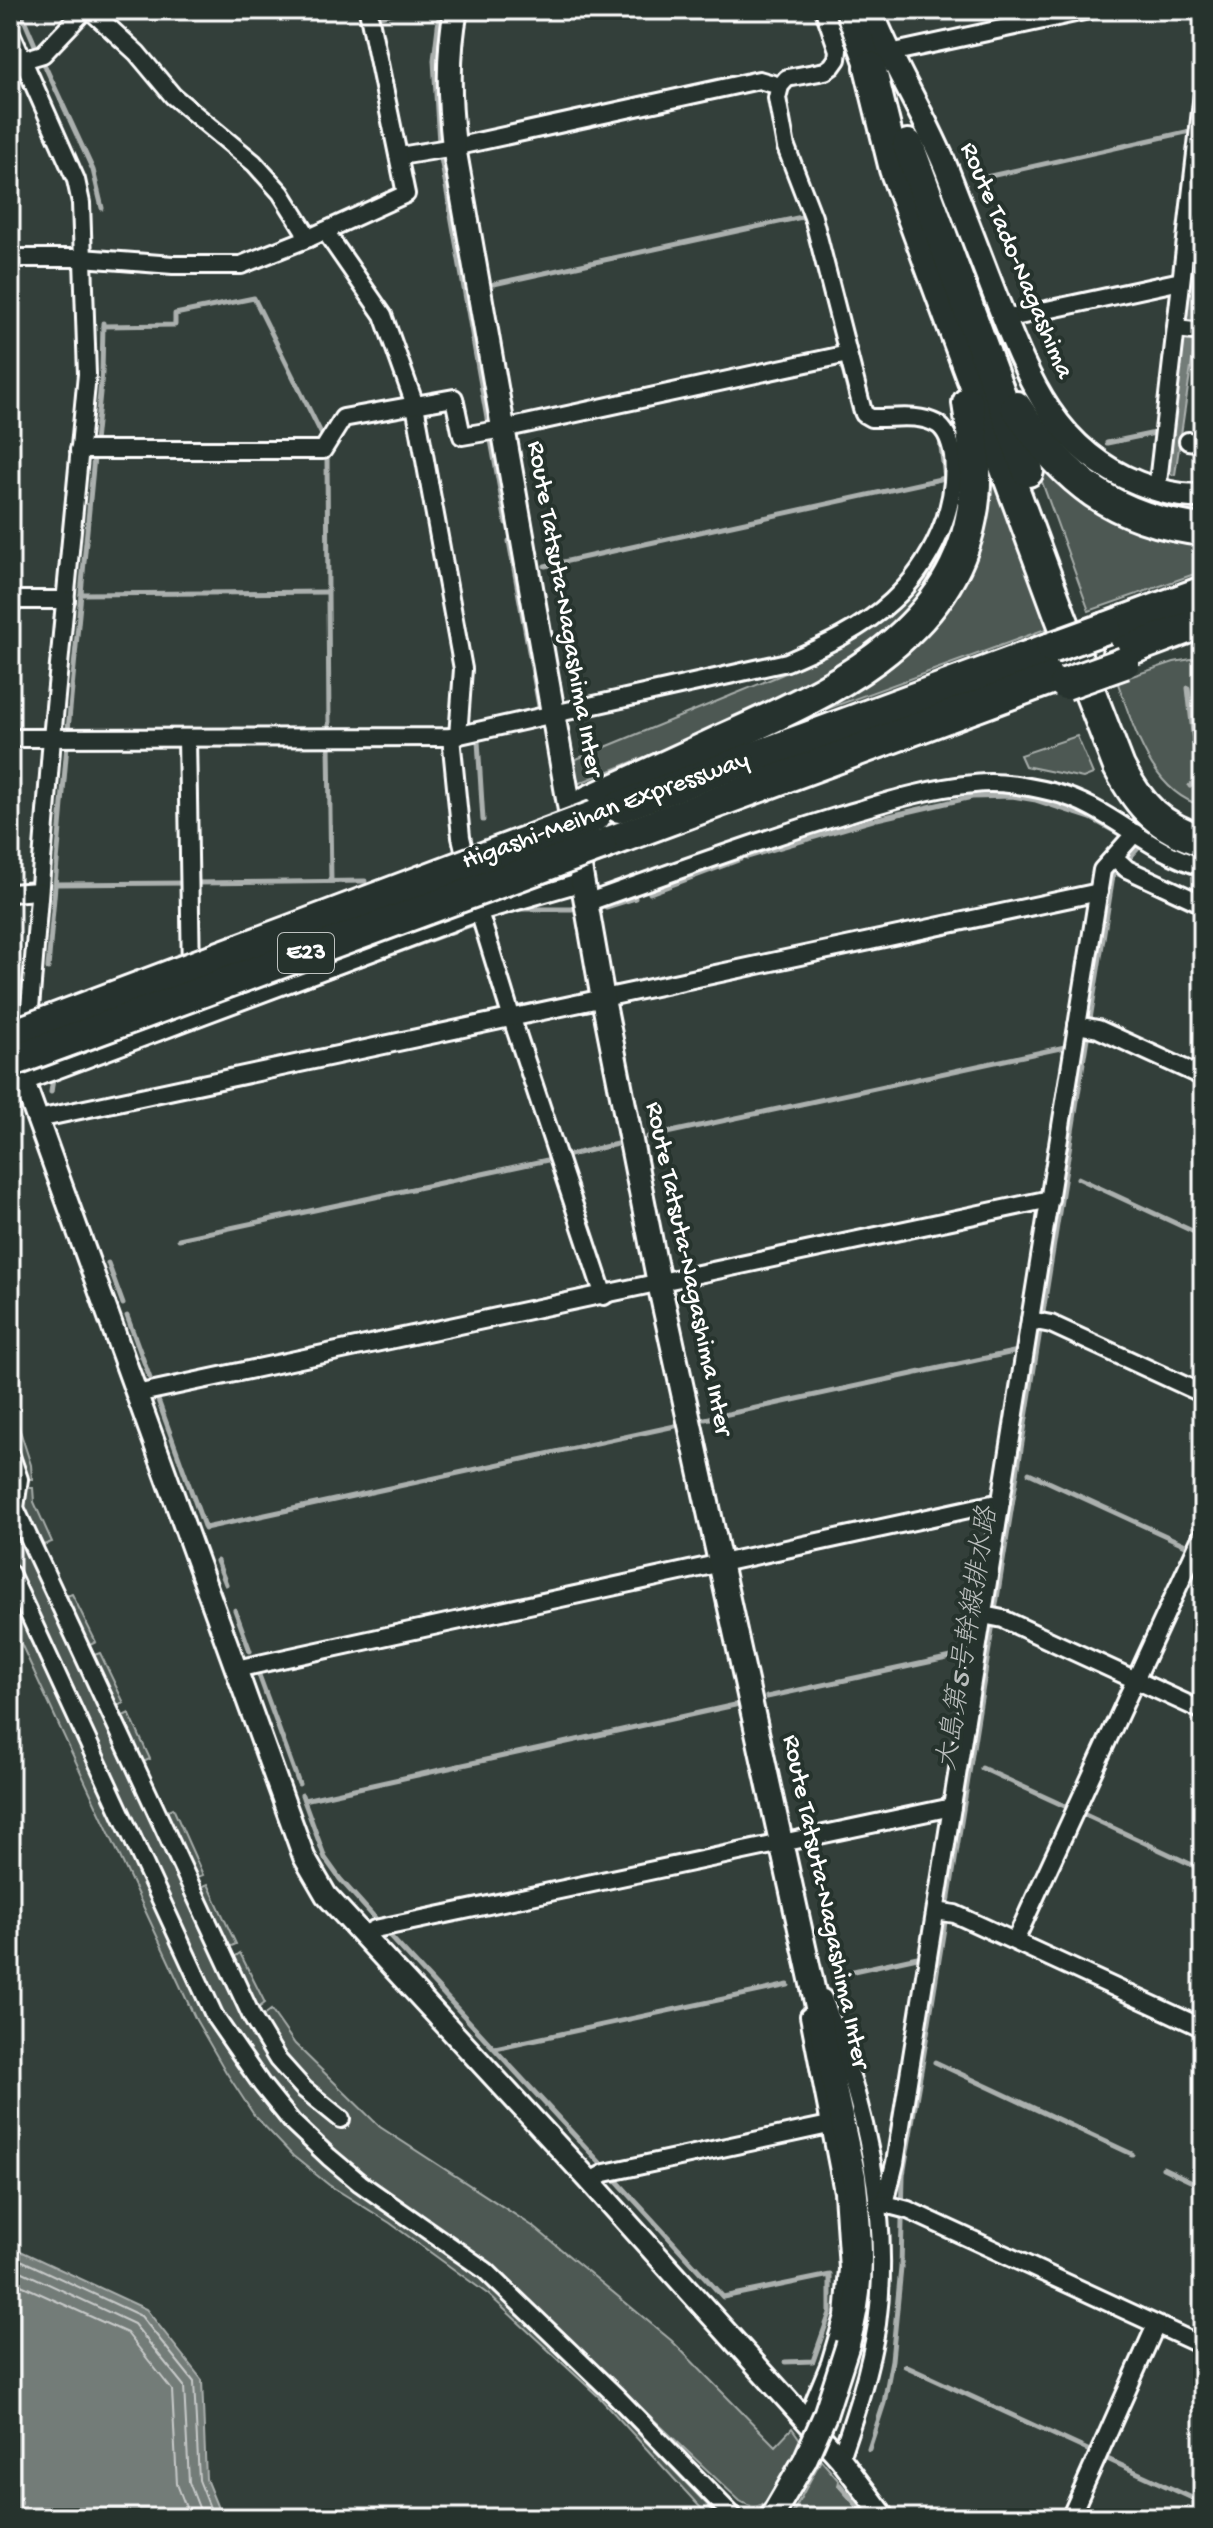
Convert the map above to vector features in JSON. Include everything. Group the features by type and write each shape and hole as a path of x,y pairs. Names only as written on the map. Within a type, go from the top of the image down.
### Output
{"highway":[{"path":"880,60 971,344 1119,767 1147,810 1166,826 1203,841"},
{"path":"971,344 1045,447 1067,472 1092,492 1149,521 1203,530"},
{"path":"592,808 795,708 868,664 917,621 937,597 952,573 971,519 975,488 971,344"},
{"path":"971,344 1133,750 1151,783 1163,797 1179,809 1203,819"},
{"path":"1116,648 1203,592"},
{"path":"1059,669 1203,622"},
{"path":"1116,648 1159,652 1203,645"},
{"name":"Higashi-Meihan Expressway","path":"592,808 1059,669"},
{"name":"Higashi-Meihan Expressway","path":"15,1078 601,845 756,789 814,773 1059,669"},
{"name":"E23","path":"10,1036 389,891 592,808"}],"main road":[{"name":"Route Tatsuta-Nagashima Inter","path":"456,10 449,84 454,147 603,999 659,1283 783,1841 856,2190 862,2247 859,2290 848,2344 825,2415 805,2460 771,2518"},
{"path":"849,10 880,60"},
{"name":"Route Tado-Nagashima","path":"871,10 880,60 925,120 1032,382 1057,424 1096,461 1122,477 1157,491 1203,496"}],"street":[{"path":"23,60 43,54 88,10 137,53 173,96 254,163 281,193 309,238"},
{"path":"10,258 241,265 406,194 368,10"},
{"path":"10,738 454,736 787,662 821,647 875,616 911,580 937,539 949,510 955,476 951,445 940,425 919,418 871,418 864,414 813,217 786,147 777,98 780,86 787,78 825,71 837,59 838,50 824,10"},
{"path":"880,60 1089,10"},
{"path":"10,31 76,180 81,203 87,374 39,891 15,1078 38,1119 313,1876 326,1895 840,2458 885,2518"},
{"path":"400,156 759,80 780,86"},
{"path":"1157,491 1178,329 1181,281 1196,200 1203,93"},
{"path":"325,231 383,315 415,405 463,669 454,736 461,837 479,912 512,1019 604,1296"},
{"path":"1005,319 1181,281"},
{"path":"1178,329 1202,332"},
{"path":"79,450 323,450 343,418 454,398 462,436 848,354"},
{"path":"10,600 66,600"},
{"path":"187,738 191,1019"},
{"path":"15,1078 191,1019 479,912 584,892 898,798 972,784 1008,784 1055,793 1109,816 1164,854 1203,867"},
{"path":"840,2458 868,2371 877,2323 884,2205 895,2163 943,1912 952,1807 991,1616 1001,1502 1039,1322 1050,1199 1086,1027 1102,870 1119,861 1135,833"},
{"path":"1119,861 1203,904"},
{"path":"10,893 39,891"},
{"path":"38,1119 1099,892"},
{"path":"1086,1027 1203,1077"},
{"path":"136,1394 1050,1199"},
{"path":"1039,1322 1203,1394"},
{"path":"10,1453 19,1479 15,1508 252,2017 278,2060 304,2089 341,2119"},
{"path":"236,1669 1001,1502"},
{"path":"1015,1941 1203,1533"},
{"path":"10,1573 215,2017 262,2085 292,2122 360,2183 486,2271 616,2396 735,2518"},
{"path":"991,1616 1203,1711"},
{"path":"364,1935 375,1929 952,1807"},
{"path":"943,1912 1015,1941 1203,2028"},
{"path":"807,1959 840,2039 884,2205"},
{"path":"806,2421 830,2363 844,2316 848,2269 843,2192 804,1985 807,1959"},
{"path":"590,2181 605,2173 829,2125"},
{"path":"884,2205 908,2210 1203,2346"},
{"path":"1070,2518 1156,2325"}],"shaded area":[{"path":"983,432 1054,626 742,740 951,594"},
{"path":"1030,449 1203,539 1203,571 1089,611"},
{"path":"966,464 956,536 931,586 883,638 799,689 729,723 577,784 574,760 809,662 837,649 888,616 911,596 938,562 954,521"},
{"path":"1203,657 1203,806 1170,787 1157,772 1138,737 1117,681 1174,662"},
{"path":"1077,736 1093,774 1083,778 1025,766 1020,755"},
{"path":"15,1415 31,1465 32,1479 24,1479 10,1441 10,1416"},
{"path":"21,1488 33,1488 34,1502 52,1542 38,1547 19,1506"},
{"path":"10,1512 247,2023 316,2108 343,2129 349,2122 299,2075 259,2019 271,2010 295,2044 380,2127 534,2227 672,2341 775,2446 792,2428 801,2441 777,2488 765,2503 753,2506 740,2501 491,2266 343,2160 275,2093 235,2034 201,1969 15,1563 10,1549"},
{"path":"72,1594 96,1642 84,1648 61,1598"},
{"path":"10,1596 208,2024 241,2073 282,2125 315,2157 350,2186 481,2277 720,2518 710,2518 599,2397 489,2295 390,2223 329,2185 293,2156 254,2115 196,2020 10,1620"},
{"path":"100,1653 124,1703 112,1708 88,1657"},
{"path":"129,1713 150,1759 141,1763 119,1718"},
{"path":"173,1808 203,1875 195,1878 161,1814"},
{"path":"208,1884 236,1944 227,1948 199,1888"},
{"path":"240,1953 265,2003 257,2009 233,1958"},
{"path":"821,2460 839,2481 838,2486 862,2513 855,2518 790,2518"}],"water":[{"path":"1203,161 1203,276 1196,337 1203,338 1203,347 1194,347 1175,475 1167,474"},
{"path":"10,2237 14,2248 146,2309 202,2380 206,2479 222,2518 10,2518"}],"waterway":[{"path":"20,10 35,45"},
{"path":"376,17 404,10"},
{"path":"439,143 434,60 440,10"},
{"path":"45,66 93,170 102,208"},
{"path":"977,179 1186,132"},
{"path":"441,158 488,424"},
{"path":"494,284 802,217"},
{"path":"103,326 175,325 175,314 254,298 323,437"},
{"path":"95,442 103,323"},
{"path":"842,366 854,413 861,421"},
{"path":"1107,443 1155,433"},
{"path":"545,566 945,478 940,439"},
{"path":"491,440 506,523"},
{"path":"327,456 329,728"},
{"path":"68,730 94,457"},
{"path":"509,541 539,706"},
{"path":"81,594 328,592"},
{"name":"大島第5号幹線排水路","path":"1188,688 1198,778 1190,786"},
{"path":"478,741 483,820"},
{"path":"48,968 67,745"},
{"path":"331,881 329,745 332,745"},
{"path":"877,819 972,797 1012,796 1036,800 1091,818 1123,836"},
{"path":"747,857 873,820"},
{"name":"大島第5号幹線排水路","path":"869,2449 884,2403 892,2360 901,2268 903,2175 1113,876 1140,846"},
{"path":"650,893 741,859"},
{"path":"1116,873 1203,914"},
{"path":"194,883 365,881"},
{"path":"55,884 185,883"},
{"path":"606,907 635,898"},
{"path":"494,917 520,909 572,909"},
{"path":"206,1022 471,925"},
{"path":"648,1137 1065,1047"},
{"path":"51,1092 53,1079 58,1077"},
{"path":"565,1156 617,1144"},
{"path":"179,1239 552,1159"},
{"path":"1078,1178 1203,1236"},
{"path":"108,1263 123,1304"},
{"path":"127,1316 151,1381"},
{"path":"705,1419 1018,1351"},
{"path":"158,1400 205,1529"},
{"path":"205,1528 675,1426"},
{"path":"1029,1473 1190,1547"},
{"path":"217,1561 226,1584"},
{"path":"235,1610 250,1651"},
{"path":"767,1697 970,1653"},
{"path":"259,1675 299,1784"},
{"path":"304,1800 735,1705"},
{"path":"982,1768 1069,1808"},
{"path":"302,1795 325,1858 375,1918"},
{"path":"1081,1813 1203,1870"},
{"path":"389,1935 602,2165"},
{"path":"840,1974 922,1956"},
{"path":"495,2048 788,1985"},
{"path":"935,2062 1132,2154"},
{"path":"1163,2168 1203,2187"},
{"path":"616,2180 723,2297 830,2275 830,2313 813,2361 785,2362"},
{"path":"905,2366 1092,2452"},
{"path":"1103,2457 1203,2503"},
{"path":"840,2485 868,2518"}]}
